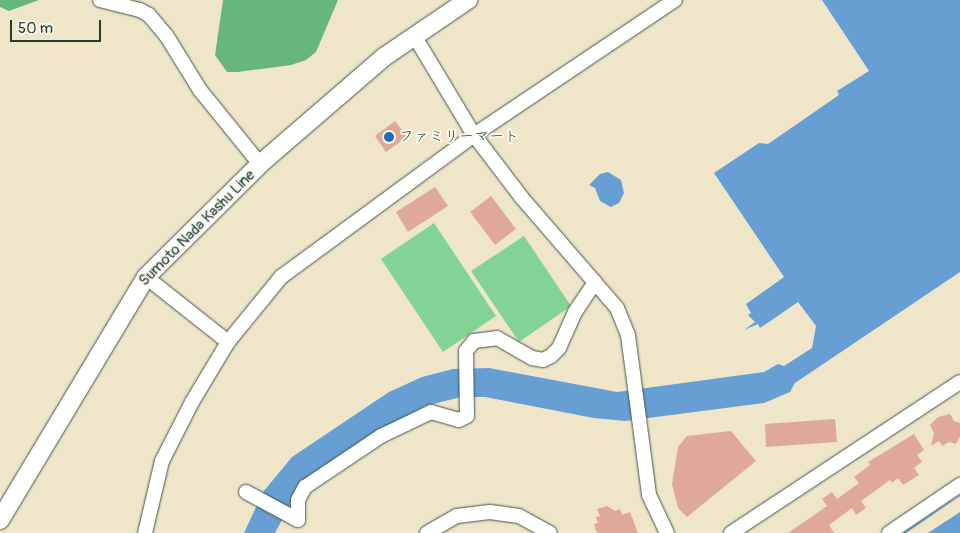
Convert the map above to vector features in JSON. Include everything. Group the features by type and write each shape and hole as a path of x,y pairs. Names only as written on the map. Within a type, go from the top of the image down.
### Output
{"main road":[{"name":"Sumoto Nada Kashu Line","path":"0,520 146,277 260,164 384,57 415,38 468,0"}],"street":[{"path":"100,0 140,10 149,15 166,35 200,90 260,164"},
{"path":"145,533 162,460 192,402 228,342 250,311 287,272 474,135 675,0"},
{"path":"415,38 474,135 541,220 617,308 628,334 638,428 649,495 667,533"},
{"path":"146,277 228,342"},
{"path":"246,492 298,520 298,500 305,487 381,436 431,412 459,420 467,416 469,407 466,351 474,341 497,338 532,358 543,360 559,348 575,312 595,282"},
{"path":"731,533 960,382"},
{"path":"889,533 960,485"},
{"path":"427,533 457,516 490,512 519,516 550,533"}],"green space":[{"path":"0,0 39,0 9,11 0,7"},
{"path":"223,0 338,0 316,52 306,60 291,65 227,72 215,55"},
{"path":"434,223 496,316 443,352 381,259"},
{"path":"524,236 571,306 519,342 471,271"}],"water":[{"path":"822,0 960,0 960,272 795,383 790,392 764,403 625,421 594,418 485,397 461,397 425,406 364,441 297,492 275,533 244,533 263,492 292,457 389,392 422,377 453,369 489,368 617,392 764,372 778,364 784,366 812,348 816,326 798,302 760,328 758,324 744,330 755,322 748,315 751,313 746,304 784,277 714,173 759,143 768,144 839,95 837,91 869,71"},
{"path":"608,172 621,180 624,193 619,203 611,207 600,201 595,188 589,185 600,174"},
{"path":"960,495 960,533 903,533"}],"pier":[{"path":"960,496 960,512 928,533 906,533"}],"building":[{"path":"395,121 407,137 386,152 375,136"},
{"path":"435,187 448,206 408,232 396,212"},
{"path":"491,196 516,229 495,245 470,212"},
{"path":"950,414 954,421 960,423 960,436 956,444 949,442 942,446 939,441 931,446 934,433 930,425 938,417"},
{"path":"835,419 837,442 766,447 765,424"},
{"path":"731,431 756,461 687,517 678,508 672,484 678,447 687,436"},
{"path":"914,434 924,450 917,455 922,462 914,468 919,475 903,485 898,478 892,483 890,480 861,501 866,508 856,515 852,508 829,525 834,533 788,533 827,506 822,499 832,492 837,499 859,483 854,477 870,465 868,462"},
{"path":"607,506 615,511 620,509 622,515 630,512 638,533 597,533 594,524 598,523 596,517 600,516 597,509"}],"place":[{"name":"ファミリーマート","path":"389,137"}]}
